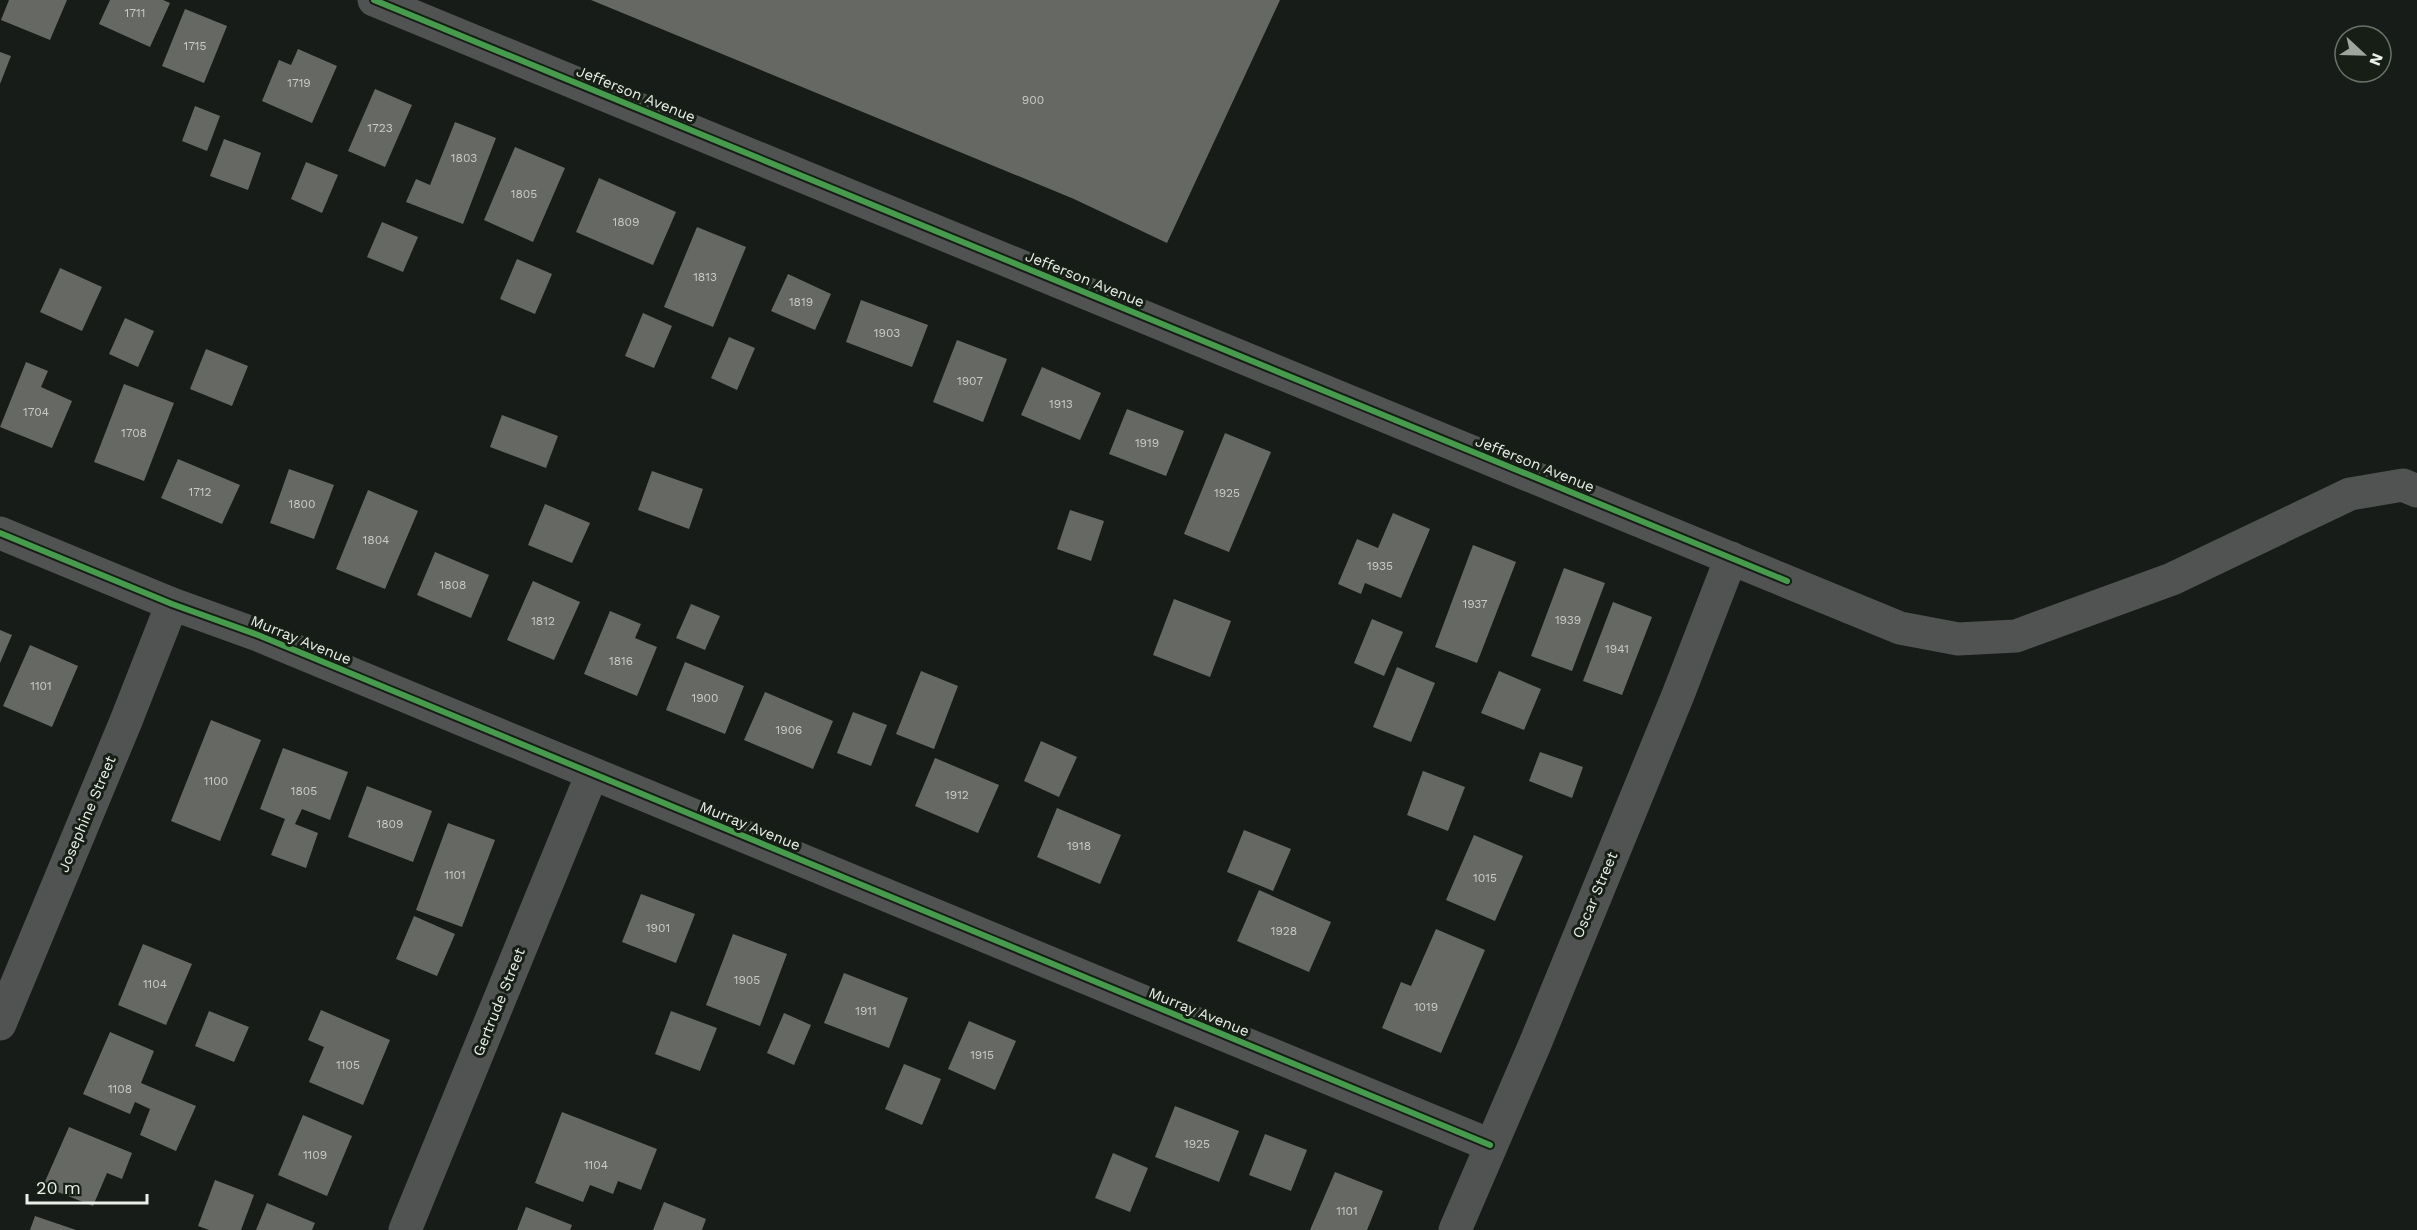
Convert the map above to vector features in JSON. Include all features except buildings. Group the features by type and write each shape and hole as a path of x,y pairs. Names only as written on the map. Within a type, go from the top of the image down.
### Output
{"street":[{"name":"Jefferson Avenue","path":"374,0 1900,628 1958,639 2016,636 2172,579 2350,494 2403,485 2417,491"},
{"name":"Murray Avenue","path":"0,533 172,604 258,635 1490,1144"},
{"name":"Oscar Street","path":"1455,1230 1490,1144 1535,1044 1678,695 1731,558"},
{"name":"Josephine Street","path":"0,1024 172,604"},
{"name":"Gertrude Street","path":"405,1230 592,774"}],"cycle path":[{"path":"374,0 1787,581"},
{"path":"0,533 172,604 258,635 1490,1145"}]}
